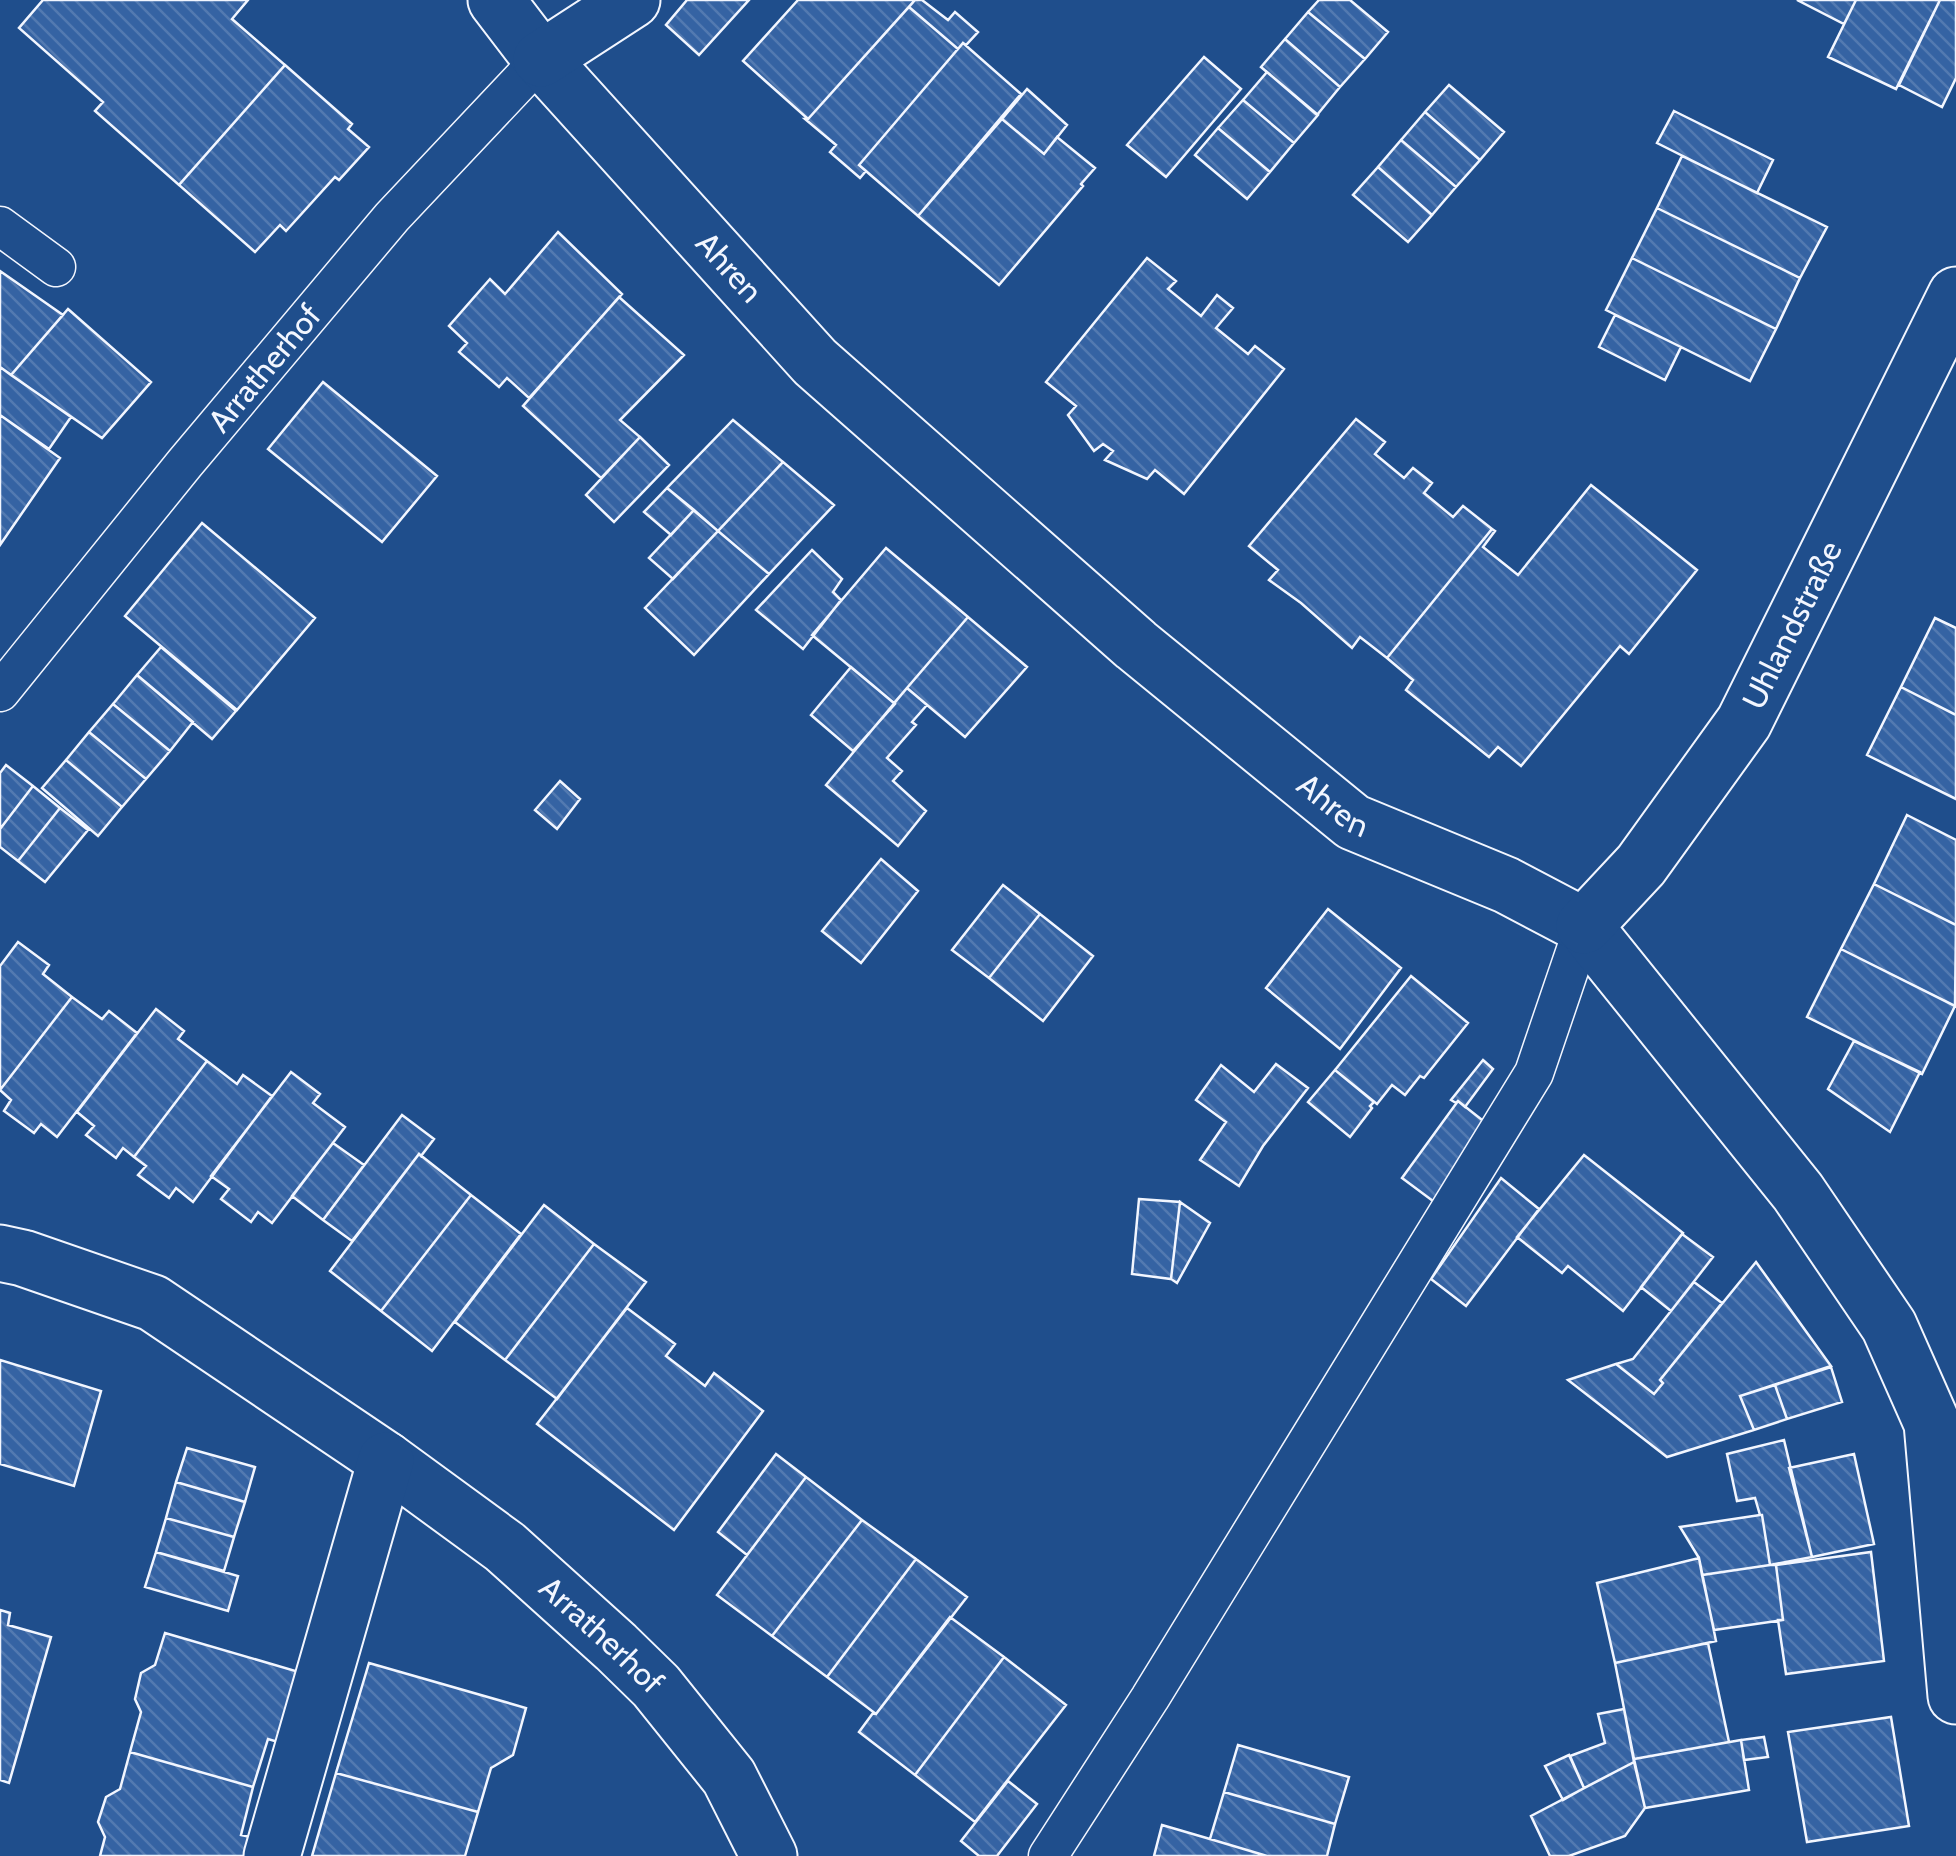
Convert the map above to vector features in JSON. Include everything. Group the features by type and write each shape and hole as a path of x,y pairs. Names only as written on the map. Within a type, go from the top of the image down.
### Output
{"street":[{"name":"Ahren","path":"496,0 540,59 816,362 1136,645 1352,822 1506,885 1584,926 1798,1192 1889,1326 1944,1420 1956,1696"},
{"path":"540,59 632,0"},
{"name":"Uhlandstraße","path":"1584,926 1641,865 1744,722 1956,295"},
{"name":"Arratherhof","path":"0,1253 153,1303 386,1460 505,1548 656,1686 729,1777 769,1856"},
{"path":"272,1856 386,1460"}],"lane":[{"name":"Arratherhof","path":"0,692 392,216 540,59"},
{"path":"0,226 56,267"},
{"path":"1048,1856 1150,1698 1534,1074 1584,926"}],"building":[{"path":"43,0 248,0 232,19 285,65 179,185 95,111 103,102 19,28"},
{"path":"687,0 749,0 699,55 666,25"},
{"path":"798,0 915,0 808,119 743,61"},
{"path":"915,0 922,0 948,20 955,12 978,32 958,49 909,7"},
{"path":"1319,0 1350,0 1388,32 1365,59 1308,12"},
{"path":"1797,0 1856,0 1844,24"},
{"path":"1856,0 1940,0 1896,89 1828,57"},
{"path":"1940,0 1956,0 1956,78 1942,107 1899,85"},
{"path":"909,7 958,49 859,165 866,171 860,178 830,152 836,145 805,119"},
{"path":"1308,12 1365,59 1340,87 1285,39"},
{"path":"1285,39 1340,87 1317,115 1261,67"},
{"path":"963,43 1021,94 918,216 859,165"},
{"path":"1204,57 1241,89 1166,177 1127,145"},
{"path":"285,65 352,124 348,129 369,147 339,180 335,177 286,231 280,225 255,252 179,185"},
{"path":"1267,72 1318,115 1294,143 1243,100"},
{"path":"1449,85 1504,132 1480,160 1425,112"},
{"path":"1027,89 1067,125 1044,154 1002,119"},
{"path":"1243,100 1294,143 1270,172 1218,128"},
{"path":"1674,111 1773,160 1757,193 1657,143"},
{"path":"1425,112 1480,160 1456,187 1401,140"},
{"path":"1002,119 1044,154 1057,137 1095,168 999,285 918,216"},
{"path":"1218,128 1270,172 1247,199 1195,155"},
{"path":"1401,140 1456,187 1432,215 1378,167"},
{"path":"1682,156 1827,227 1800,278 1657,208"},
{"path":"1378,167 1432,215 1408,242 1353,195"},
{"path":"1657,208 1800,278 1776,329 1632,258"},
{"path":"558,232 622,294 529,398 507,378 499,387 459,352 467,343 449,326 490,279 505,294"},
{"path":"1147,258 1176,281 1168,289 1201,316 1217,295 1233,308 1216,328 1248,354 1255,346 1284,369 1184,494 1155,470 1147,479 1105,460 1113,451 1103,444 1094,451 1068,415 1076,406 1046,382"},
{"path":"1632,258 1776,329 1750,381 1606,310"},
{"path":"0,271 63,315 11,375 0,367"},
{"path":"619,297 684,355 620,420 640,437 601,478 523,406"},
{"path":"68,309 151,382 102,438 11,375"},
{"path":"1615,315 1681,347 1665,380 1599,347"},
{"path":"0,367 71,417 49,449 0,415"},
{"path":"323,382 437,476 382,542 268,449"},
{"path":"0,415 60,458 0,545"},
{"path":"1356,419 1385,442 1375,454 1404,478 1413,468 1432,483 1424,493 1453,517 1463,506 1492,529 1387,658 1360,637 1352,648 1269,580 1278,570 1249,546"},
{"path":"733,420 783,462 718,531 667,488"},
{"path":"640,437 669,465 614,522 586,495"},
{"path":"783,462 834,505 769,574 718,531"},
{"path":"1591,485 1697,570 1629,654 1620,646 1521,766 1498,747 1489,757 1406,690 1413,680 1387,658 1492,529 1495,531 1483,547 1518,575"},
{"path":"667,488 694,510 671,535 644,512"},
{"path":"694,510 718,531 673,579 649,558"},
{"path":"202,523 315,618 237,710 125,616"},
{"path":"718,531 769,574 694,655 645,608"},
{"path":"886,548 968,617 894,703 812,635"},
{"path":"812,550 842,579 833,592 841,600 803,649 756,610"},
{"path":"968,617 1027,667 965,737 907,688"},
{"path":"1935,618 1956,628 1956,715 1901,687"},
{"path":"161,647 236,711 212,739 137,675"},
{"path":"851,667 895,704 853,751 811,715"},
{"path":"137,675 193,722 170,751 113,704"},
{"path":"1901,687 1956,715 1956,799 1867,755"},
{"path":"907,688 927,705 912,722 916,725 887,758 902,771 893,781 926,811 898,846 826,785"},
{"path":"113,704 170,751 146,779 89,732"},
{"path":"89,732 146,779 122,807 66,760"},
{"path":"66,760 122,807 98,836 42,788"},
{"path":"6,765 33,786 0,829 0,773"},
{"path":"560,781 580,799 557,829 535,810"},
{"path":"33,786 60,808 18,861 0,847 0,829"},
{"path":"60,808 88,830 45,882 18,861"},
{"path":"1907,815 1956,840 1956,925 1874,884"},
{"path":"881,859 918,891 861,963 822,931"},
{"path":"1874,884 1956,925 1955,1006 1841,949"},
{"path":"1003,885 1040,914 989,978 952,950"},
{"path":"1328,909 1401,968 1340,1049 1266,988"},
{"path":"1040,914 1093,956 1043,1021 989,978"},
{"path":"18,942 49,965 43,974 72,997 0,1090 0,966"},
{"path":"1841,949 1955,1006 1922,1074 1807,1017"},
{"path":"1411,976 1468,1023 1424,1078 1420,1076 1405,1095 1392,1085 1377,1104 1335,1070"},
{"path":"72,997 102,1019 109,1011 137,1033 57,1137 41,1124 34,1133 4,1111 11,1100 0,1090"},
{"path":"156,1009 184,1031 178,1039 207,1061 134,1157 123,1148 116,1158 86,1135 94,1126 77,1112"},
{"path":"1854,1041 1920,1072 1890,1132 1828,1089"},
{"path":"1483,1060 1493,1069 1465,1107 1451,1100"},
{"path":"207,1061 237,1084 243,1075 272,1096 193,1202 176,1188 169,1198 138,1175 146,1166 134,1157"},
{"path":"1276,1064 1308,1088 1263,1146 1239,1186 1200,1160 1226,1122 1196,1100 1221,1065 1254,1092"},
{"path":"1335,1070 1374,1102 1350,1137 1308,1102"},
{"path":"291,1072 320,1094 313,1103 345,1127 272,1223 258,1212 251,1222 221,1199 229,1189 211,1176"},
{"path":"1458,1101 1491,1127 1437,1204 1402,1178"},
{"path":"402,1115 434,1139 352,1241 323,1220"},
{"path":"333,1143 364,1165 323,1220 292,1196"},
{"path":"419,1154 471,1195 381,1311 330,1271"},
{"path":"1584,1155 1683,1233 1623,1311 1568,1266 1562,1273 1517,1237"},
{"path":"1501,1178 1539,1209 1466,1306 1431,1279"},
{"path":"471,1195 521,1234 432,1351 381,1311"},
{"path":"1139,1199 1180,1202 1171,1279 1132,1274"},
{"path":"1180,1202 1210,1223 1177,1283 1171,1279"},
{"path":"544,1205 594,1244 505,1360 455,1322"},
{"path":"1682,1234 1713,1257 1671,1311 1641,1287"},
{"path":"594,1244 646,1282 557,1399 505,1360"},
{"path":"1756,1262 1831,1366 1740,1396 1754,1430 1667,1457 1568,1380 1616,1364 1654,1394 1663,1383 1660,1380"},
{"path":"1694,1282 1722,1303 1660,1380 1663,1383 1654,1394 1616,1364 1633,1359"},
{"path":"627,1308 675,1344 666,1356 705,1386 714,1373 763,1411 674,1530 537,1424"},
{"path":"0,1360 101,1391 74,1486 0,1464"},
{"path":"1831,1367 1842,1402 1787,1419 1775,1385"},
{"path":"1775,1385 1787,1419 1754,1430 1740,1396"},
{"path":"1784,1440 1812,1557 1770,1565 1762,1515 1755,1498 1737,1501 1727,1454"},
{"path":"187,1448 255,1467 245,1502 176,1482"},
{"path":"776,1454 806,1477 747,1555 718,1532"},
{"path":"1854,1454 1874,1544 1812,1557 1789,1468"},
{"path":"806,1477 862,1520 772,1636 717,1595"},
{"path":"176,1482 245,1502 234,1537 166,1518"},
{"path":"1762,1515 1770,1565 1702,1575 1699,1558 1680,1527"},
{"path":"166,1518 234,1537 224,1571 156,1552"},
{"path":"862,1520 916,1559 827,1677 772,1636"},
{"path":"156,1552 238,1576 228,1611 145,1587"},
{"path":"1871,1552 1884,1661 1786,1674 1778,1620 1783,1620 1776,1565"},
{"path":"1699,1558 1716,1641 1615,1663 1597,1583"},
{"path":"916,1559 967,1597 876,1714 827,1677"},
{"path":"1776,1565 1783,1620 1714,1630 1702,1575"},
{"path":"0,1610 10,1613 8,1625 51,1637 9,1783 0,1780"},
{"path":"950,1617 1004,1657 915,1775 859,1732"},
{"path":"165,1633 299,1672 278,1742 268,1739 253,1787 130,1752 141,1712 135,1699 141,1673 155,1665"},
{"path":"1708,1643 1729,1742 1634,1759 1615,1663"},
{"path":"1004,1657 1066,1705 975,1822 915,1775"},
{"path":"369,1663 526,1708 513,1755 491,1768 478,1812 336,1773"},
{"path":"1624,1709 1634,1762 1584,1788 1570,1756 1605,1743 1598,1714"},
{"path":"1891,1717 1909,1826 1807,1842 1788,1732"},
{"path":"1764,1737 1768,1757 1744,1760 1741,1740"},
{"path":"1741,1740 1749,1790 1645,1808 1634,1759"},
{"path":"1238,1745 1349,1777 1335,1824 1224,1792"},
{"path":"130,1752 253,1787 241,1835 251,1837 246,1856 100,1856 105,1837 98,1822 106,1797 120,1789"},
{"path":"1569,1755 1584,1788 1563,1800 1545,1766"},
{"path":"1634,1762 1645,1808 1625,1836 1569,1856 1550,1856 1531,1816"},
{"path":"336,1773 478,1812 465,1856 312,1856"},
{"path":"1008,1781 1037,1804 997,1856 979,1856 961,1841"},
{"path":"1224,1792 1335,1824 1327,1856 1267,1856 1210,1839"},
{"path":"1162,1825 1210,1839 1267,1856 1154,1856"}]}
